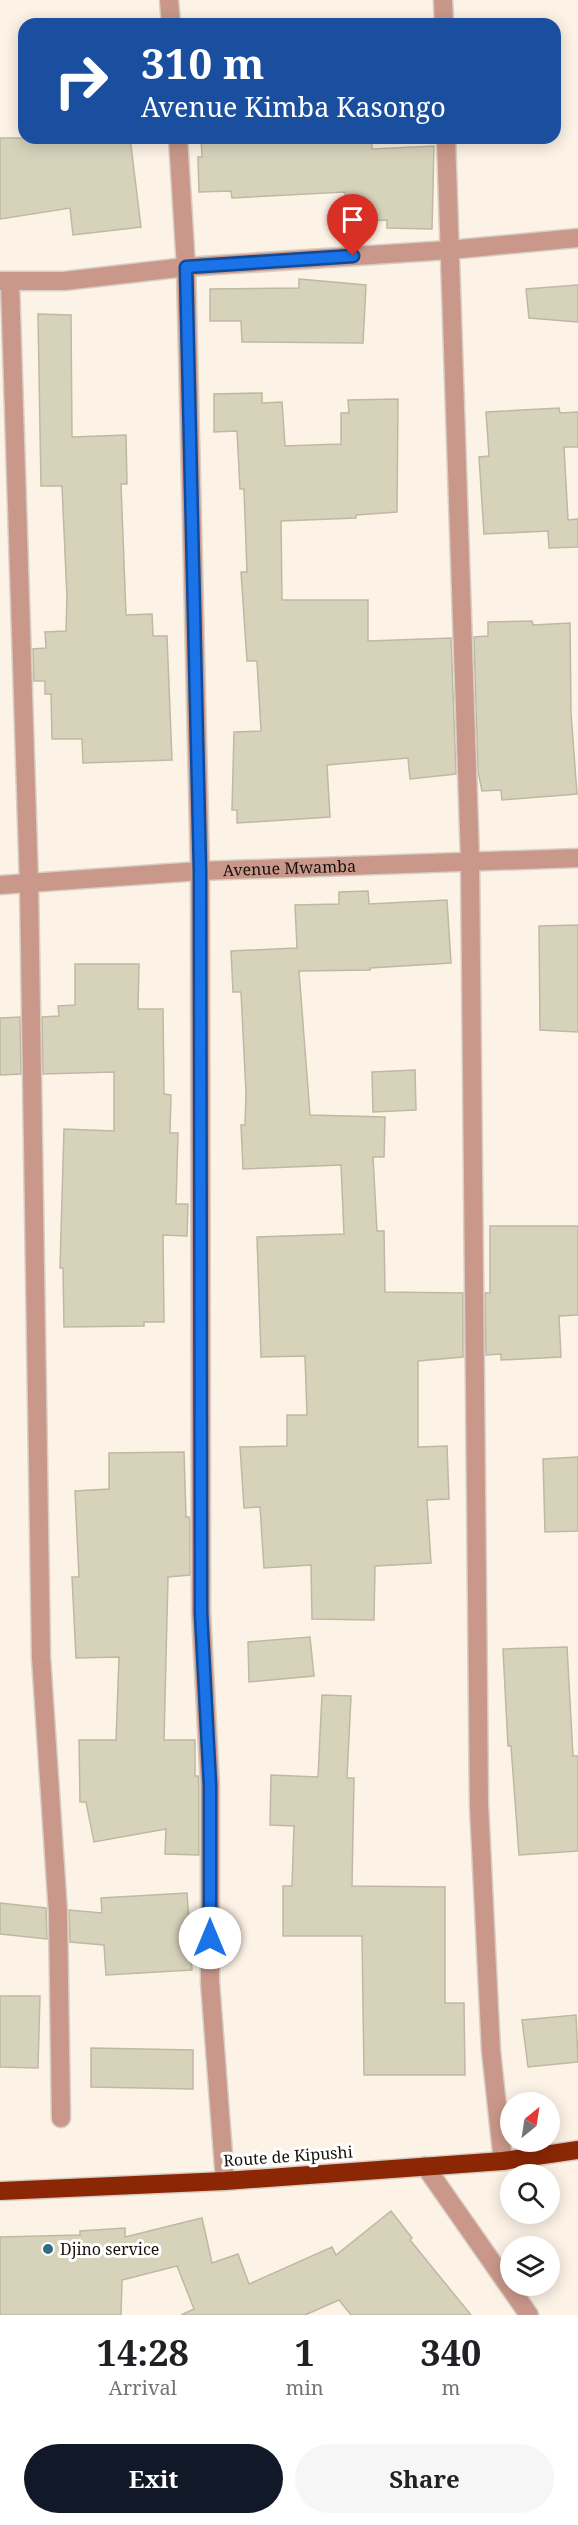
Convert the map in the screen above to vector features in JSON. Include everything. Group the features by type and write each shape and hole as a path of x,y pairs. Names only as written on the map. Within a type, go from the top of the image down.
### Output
{"highway":[{"name":"Route de Kipushi","path":"0,2191 225,2181 504,2161 578,2150"}],"street":[{"path":"169,0 170,18"},
{"path":"443,0 444,18"},
{"path":"178,144 186,267 200,871 201,1613 210,1785 210,1982 225,2181"},
{"path":"446,144 470,860 479,1805 490,2051 504,2161"},
{"path":"61,2118 58,1913 40,1657 29,884 5,282 64,282 186,267 449,250 578,238"},
{"name":"Avenue Mwamba","path":"0,885 200,871 578,858"},
{"path":"426,2166 529,2315"}],"building":[{"path":"0,138 18,138 18,144 131,144 141,227 73,235 70,208 0,219"},
{"path":"201,144 372,144 372,149 434,146 432,229 387,228 387,220 347,222 345,192 232,198 231,191 199,192 198,157 202,157"},
{"path":"299,279 366,285 363,343 242,342 241,321 210,321 210,289 299,288"},
{"path":"578,285 578,322 529,318 526,289"},
{"path":"38,314 71,315 72,437 126,435 127,484 121,484 126,615 152,614 153,636 167,636 172,760 83,763 82,739 52,739 51,694 45,694 45,681 34,681 33,649 46,648 45,632 66,631 67,597 62,486 41,486"},
{"path":"262,393 262,403 282,402 285,446 341,444 341,413 349,413 348,400 398,399 397,512 356,515 356,518 281,521 282,600 368,600 368,641 451,638 456,774 410,779 408,758 327,765 330,817 237,823 237,810 232,810 234,732 261,731 257,661 247,661 241,572 247,572 244,489 240,489 237,431 214,432 214,394"},
{"path":"559,408 560,413 578,412 578,447 564,447 568,520 578,519 578,547 549,548 548,531 484,534 479,457 489,456 486,412"},
{"path":"532,621 533,625 570,623 571,713 577,794 502,800 501,790 482,791 478,772 474,637 488,636 488,622"},
{"path":"368,891 369,904 447,900 451,963 370,968 370,970 299,971 310,1115 385,1117 384,1157 373,1157 377,1231 384,1231 385,1292 463,1293 463,1357 418,1361 418,1447 447,1446 449,1499 427,1500 431,1563 375,1566 374,1620 312,1619 311,1565 264,1568 260,1507 244,1508 240,1447 287,1446 287,1415 307,1415 305,1356 261,1357 257,1237 344,1234 341,1165 243,1169 241,1125 245,1125 246,1093 241,992 233,992 231,951 297,948 295,905 339,904 339,892"},
{"path":"578,925 578,1032 540,1030 539,926"},
{"path":"75,964 139,964 138,1009 163,1009 164,1094 171,1095 170,1133 178,1133 176,1204 188,1204 187,1236 163,1235 164,1322 144,1322 144,1326 64,1327 63,1268 60,1268 64,1129 114,1131 114,1072 43,1074 42,1017 59,1016 58,1006 75,1005"},
{"path":"20,1017 21,1074 0,1075 0,1018"},
{"path":"415,1070 416,1110 373,1112 372,1072"},
{"path":"490,1226 578,1226 578,1315 559,1316 561,1357 501,1360 501,1354 486,1355 485,1293 490,1293"},
{"path":"184,1452 186,1517 189,1517 190,1522 190,1575 168,1577 164,1740 195,1740 195,1776 198,1776 199,1785 199,1855 165,1854 166,1829 94,1842 86,1802 80,1802 79,1740 116,1740 119,1657 76,1658 72,1577 79,1577 75,1491 109,1489 109,1453"},
{"path":"578,1457 578,1531 545,1532 543,1459"},
{"path":"310,1637 314,1676 249,1682 248,1642"},
{"path":"567,1647 573,1756 578,1756 578,1851 519,1855 511,1746 508,1746 503,1649"},
{"path":"322,1695 351,1696 347,1778 354,1778 352,1886 445,1887 445,2003 464,2003 465,2075 364,2075 362,1936 283,1936 283,1886 292,1886 294,1826 270,1825 271,1775 318,1777"},
{"path":"187,1893 192,1970 106,1975 104,1945 70,1942 69,1910 102,1913 101,1898"},
{"path":"0,1903 46,1908 47,1939 0,1934"},
{"path":"0,1996 40,1996 38,2068 0,2067"},
{"path":"576,2015 578,2062 528,2067 522,2020"},
{"path":"91,2048 193,2050 193,2089 91,2087"},
{"path":"391,2211 412,2238 410,2240 471,2315 351,2315 339,2300 305,2315 181,2315 194,2309 177,2266 122,2280 121,2315 0,2315 0,2237 80,2235 80,2231 125,2228 125,2237 202,2218 212,2263 238,2254 249,2284 332,2247 336,2255"}],"place":[{"name":"Djino service","path":"48,2249"}],"route":[{"path":"210,1938 210,1785 201,1613 200,871 186,267 353,256"}]}
